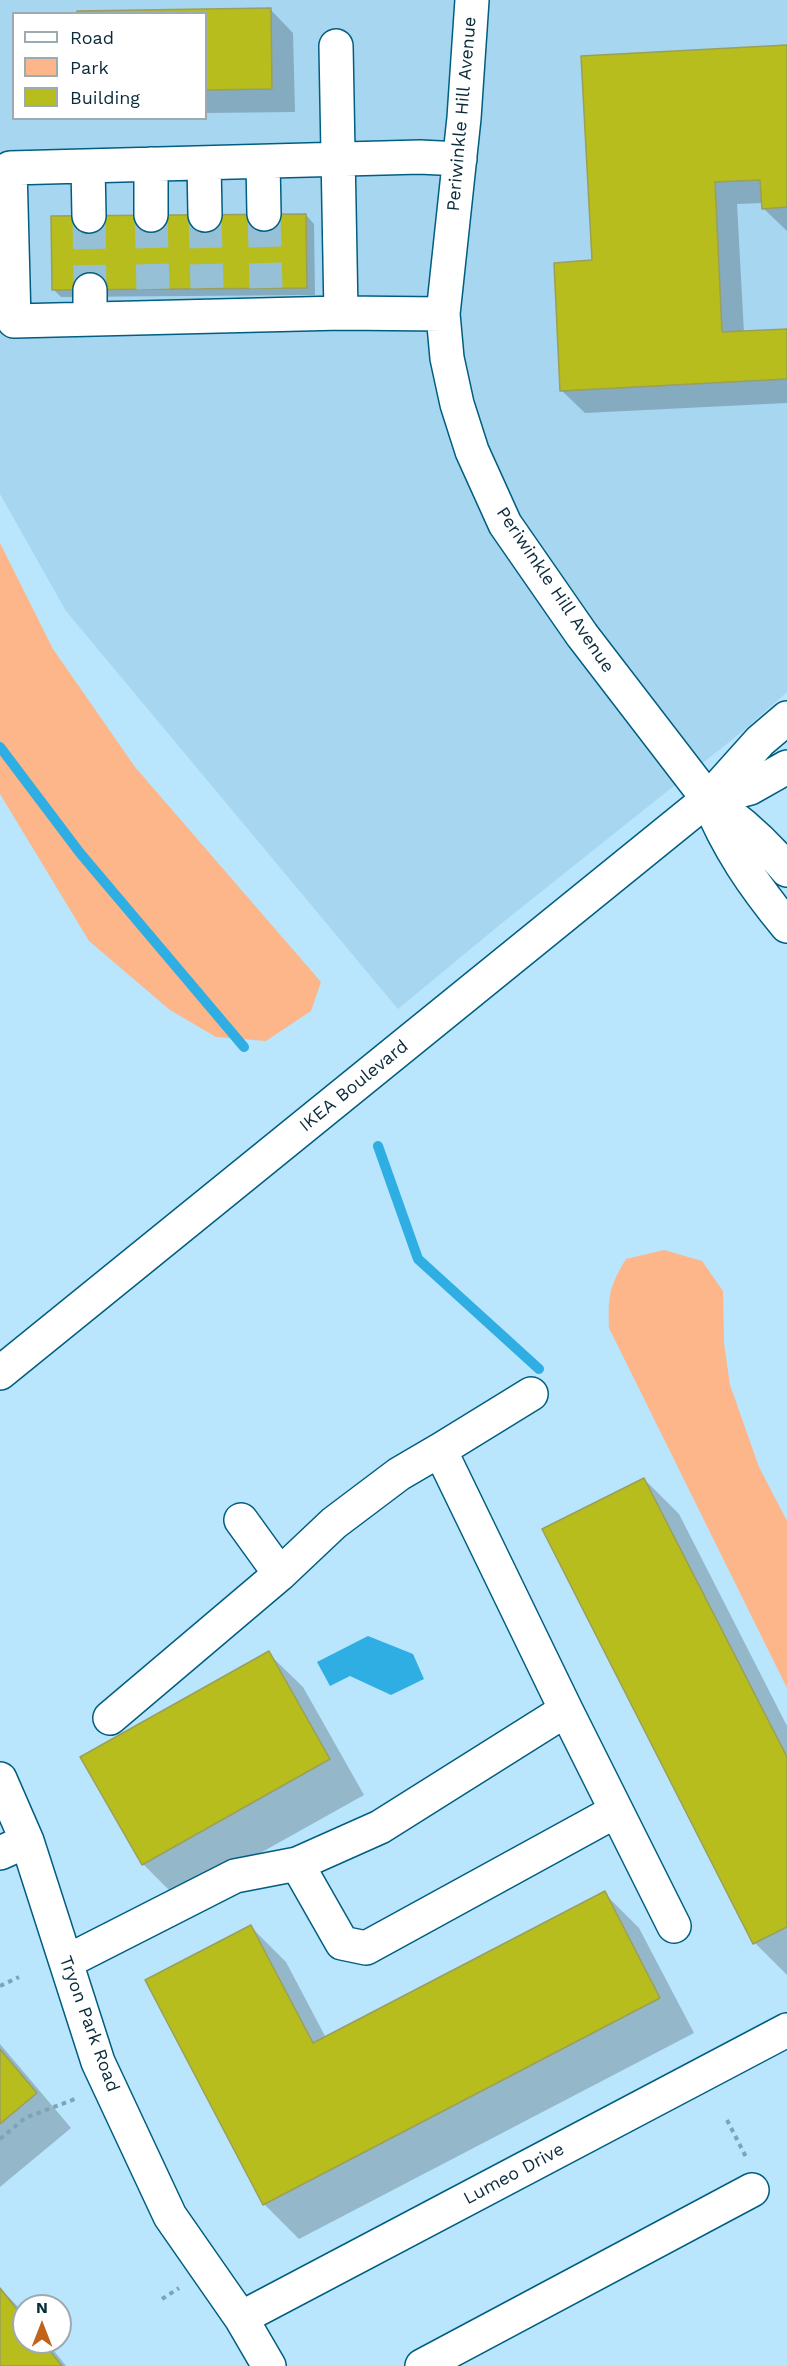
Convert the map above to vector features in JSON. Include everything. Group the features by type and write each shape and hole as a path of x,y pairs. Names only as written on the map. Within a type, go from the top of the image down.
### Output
{"street":[{"name":"Periwinkle Hill Avenue","path":"472,0 460,159 442,314 447,358 457,404 472,451 505,524 582,635 708,799 752,832 787,870"},
{"path":"336,46 341,313"},
{"path":"442,314 341,313 267,301 90,305 14,321 10,168 420,157 460,159"},
{"path":"263,162 264,214"},
{"path":"204,163 205,215"},
{"path":"151,164 151,215"},
{"path":"88,166 89,216"},
{"name":"IKEA Boulevard","path":"0,1372 708,799 760,741 787,718"},
{"name":"IKEA Boulevard","path":"708,799 750,788 787,767"},
{"name":"Periwinkle Hill Avenue","path":"708,799 732,852 757,889 787,926"},
{"path":"110,1718 280,1574 334,1523 399,1474 531,1394"},
{"path":"440,1450 674,1926"},
{"path":"241,1520 280,1574"},
{"path":"66,1962 235,1876 297,1863 380,1827 566,1710"},
{"name":"Tryon Park Road","path":"0,1779 14,1847 66,1962 98,2062 170,2216 241,2318 269,2366"},
{"path":"297,1863 342,1943 366,1948 616,1811"},
{"name":"Lumeo Drive","path":"241,2318 787,2031"},
{"path":"422,2366 750,2175"}],"path":[{"path":"0,1986 19,1977"},
{"path":"0,2139 25,2118 82,2096"},
{"path":"728,2120 750,2175"},
{"path":"162,2299 188,2283"}],"shaded area":[{"path":"0,0 787,0 787,692 744,730 398,1009 66,611 0,494"}],"green space":[{"path":"0,543 53,649 135,767 321,982 311,1011 266,1041 216,1037 170,1010 89,941 0,794"},
{"path":"664,1250 702,1261 723,1291 724,1343 730,1385 759,1467 787,1521 787,1688 609,1328 611,1292 626,1259"}],"water":[{"path":"368,1636 413,1654 424,1679 391,1695 350,1676 330,1686 317,1662"}],"building":[{"path":"271,8 272,89 207,90 207,12 77,11"},
{"path":"787,45 787,207 762,209 760,180 715,182 722,332 787,329 787,379 560,391 554,263 592,260 581,56"},
{"path":"306,214 307,288 52,290 51,216"},
{"path":"644,1478 787,1757 787,1927 753,1944 542,1529"},
{"path":"269,1651 330,1759 142,1865 80,1757"},
{"path":"605,1891 660,1998 263,2205 145,1980 251,1925 313,2043"},
{"path":"0,2049 37,2093 0,2124"},
{"path":"0,2288 12,2303 12,2354 52,2354 62,2366 0,2366"}],"waterway":[{"path":"0,747 80,853 244,1047"},
{"path":"378,1146 418,1259 539,1369"}],"tunnel":[{"path":"264,214 266,288"},
{"path":"151,215 153,289"},
{"path":"205,215 207,288"},
{"path":"89,216 90,290"}]}
